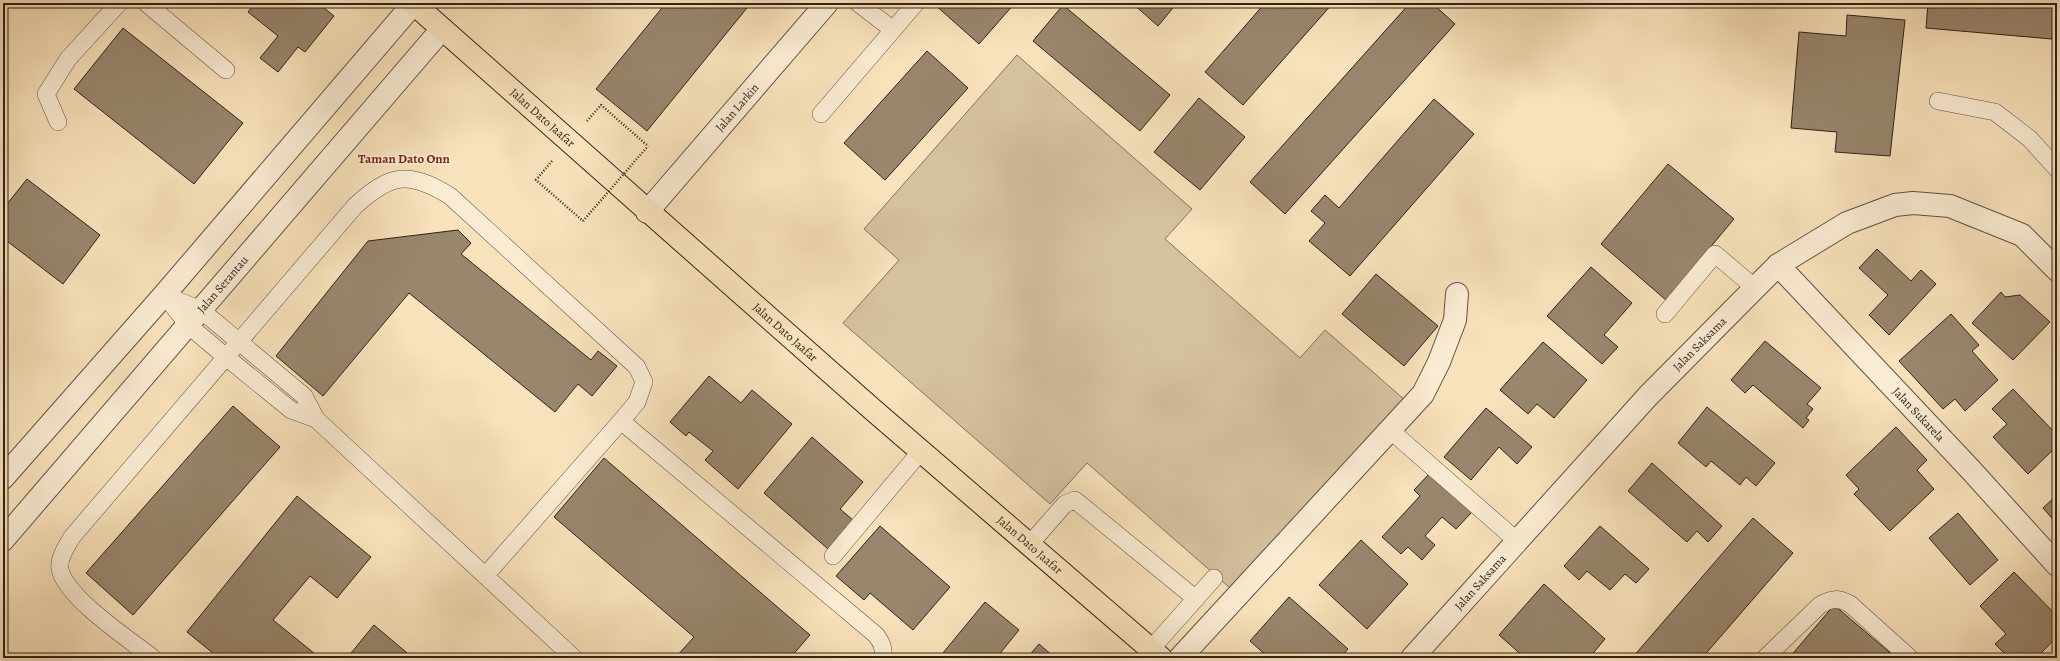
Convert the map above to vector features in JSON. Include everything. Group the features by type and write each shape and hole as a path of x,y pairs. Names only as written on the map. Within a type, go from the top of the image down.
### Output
{"main road":[{"name":"Jalan Dato Jaafar","path":"413,3 621,186 647,212 1156,654"}],"street":[{"path":"3,478 164,294 413,3"},
{"name":"Jalan Larkin","path":"647,212 827,3"},
{"name":"Jalan Serantau","path":"3,540 442,29"},
{"name":"Jalan Saksama","path":"1412,658 1516,540 1648,396 1778,265 1847,223 1895,205 1926,204 1950,206 2022,235 2057,270"},
{"name":"Jalan Sukarela","path":"1778,265 1965,463 2057,565"},
{"path":"1180,658 1423,394 1439,362 1455,320 1457,294"}],"lane":[{"path":"58,122 46,94 68,59 119,3"},
{"path":"146,3 226,70"},
{"path":"858,3 892,29"},
{"path":"821,114 892,29 916,3"},
{"path":"1938,101 1995,112 2030,139 2057,169"},
{"path":"153,658 80,599 68,585 60,568 63,553 72,537 355,206 373,190 393,180 407,179 431,184 450,196 637,367 644,382 637,402 485,576"},
{"path":"1665,314 1715,254 1755,288"},
{"path":"164,294 195,318 239,342 304,396 316,419 574,658"},
{"path":"195,318 226,358 291,410 316,419"},
{"path":"621,421 876,635 881,642 884,651 883,658"},
{"path":"1390,430 1516,540"},
{"path":"833,556 921,451"},
{"path":"1029,545 1065,504 1075,500 1196,599"},
{"path":"1156,654 1196,599 1214,578"},
{"path":"1765,658 1820,604 1830,599 1841,599 1850,604 1910,658"}],"path":[{"path":"536,180 583,221 648,146 601,105"}],"shaded area":[{"path":"1017,55 1192,209 1165,239 1300,358 1325,330 1406,401 1237,594 1087,463 1050,504 843,323 899,260 864,229"}],"building":[{"path":"255,3 318,3 334,16 305,52 298,47 278,72 260,58 278,36 248,12"},
{"path":"666,3 751,3 647,131 596,89"},
{"path":"933,3 1015,3 979,44"},
{"path":"1132,3 1177,3 1158,26"},
{"path":"1265,3 1333,3 1243,105 1205,72"},
{"path":"1410,3 1432,3 1455,24 1285,214 1250,182"},
{"path":"1928,3 2056,3 2052,39 1926,28"},
{"path":"1063,5 1170,95 1140,131 1033,41"},
{"path":"1847,15 1905,20 1890,156 1835,152 1837,132 1791,128 1799,32 1846,36"},
{"path":"123,28 243,123 194,184 74,89"},
{"path":"927,51 968,88 885,180 844,143"},
{"path":"1199,98 1245,137 1200,190 1154,152"},
{"path":"1434,99 1474,134 1350,276 1309,241 1325,223 1311,211 1325,195 1339,208"},
{"path":"1668,164 1734,219 1666,300 1601,244"},
{"path":"27,179 100,235 63,284 3,238 3,209"},
{"path":"458,230 471,243 461,254 591,360 598,351 617,366 592,396 578,384 555,412 409,293 323,396 276,356 368,241"},
{"path":"1877,249 1911,281 1921,270 1936,284 1889,335 1869,315 1888,295 1859,268"},
{"path":"1591,267 1632,303 1604,335 1618,347 1602,364 1547,316"},
{"path":"1376,274 1438,326 1404,366 1342,314"},
{"path":"2001,292 2005,297 2020,295 2050,322 2013,360 1972,323"},
{"path":"1951,314 1979,345 1972,351 1998,380 1965,411 1955,399 1943,409 1899,361"},
{"path":"1765,341 1821,388 1807,404 1813,409 1806,418 1809,420 1803,428 1753,385 1745,393 1731,380"},
{"path":"1543,342 1587,380 1554,418 1537,404 1528,414 1500,390"},
{"path":"709,376 741,403 752,390 792,424 738,489 705,460 713,451 689,432 686,436 670,422"},
{"path":"2013,389 2057,435 2057,446 2028,474 1993,437 2007,424 1992,409"},
{"path":"233,406 280,447 133,615 86,573"},
{"path":"1707,407 1775,463 1756,486 1746,477 1740,485 1711,461 1706,467 1678,443"},
{"path":"1486,408 1532,447 1517,464 1499,447 1471,480 1444,457"},
{"path":"1896,427 1927,460 1917,470 1934,489 1890,531 1854,494 1859,489 1846,475"},
{"path":"812,437 863,482 840,509 853,520 828,549 764,493"},
{"path":"604,458 810,635 790,658 675,658 694,637 554,517"},
{"path":"1652,463 1722,526 1708,542 1697,531 1687,542 1628,491"},
{"path":"1430,473 1472,512 1456,529 1442,517 1425,536 1435,545 1422,560 1408,547 1401,554 1382,537 1420,496 1414,490"},
{"path":"2057,495 2057,524 2043,508"},
{"path":"297,496 371,557 337,598 310,576 273,620 320,658 219,658 187,632"},
{"path":"1958,513 1998,560 1970,585 1929,538"},
{"path":"1753,518 1793,553 1702,658 1632,658"},
{"path":"880,526 950,587 913,630 870,593 864,600 836,576"},
{"path":"1600,526 1649,569 1636,583 1625,574 1610,590 1587,571 1579,580 1564,566"},
{"path":"1361,540 1408,584 1367,629 1319,585"},
{"path":"2014,572 2057,616 2057,637 2041,653 2046,658 2009,658 1995,644 2006,634 1980,606"},
{"path":"1544,584 1605,639 1589,658 1525,658 1499,635"},
{"path":"1289,597 1348,649 1340,658 1269,658 1250,641"},
{"path":"985,602 1019,630 997,657 993,654 989,658 949,658 943,653"},
{"path":"1834,605 1896,658 1789,658"},
{"path":"374,625 413,658 347,658"},
{"path":"1039,644 1053,656 1055,653 1061,658 1027,658"}],"district":[{"name":"Taman Dato Onn","path":"404,158"}]}
